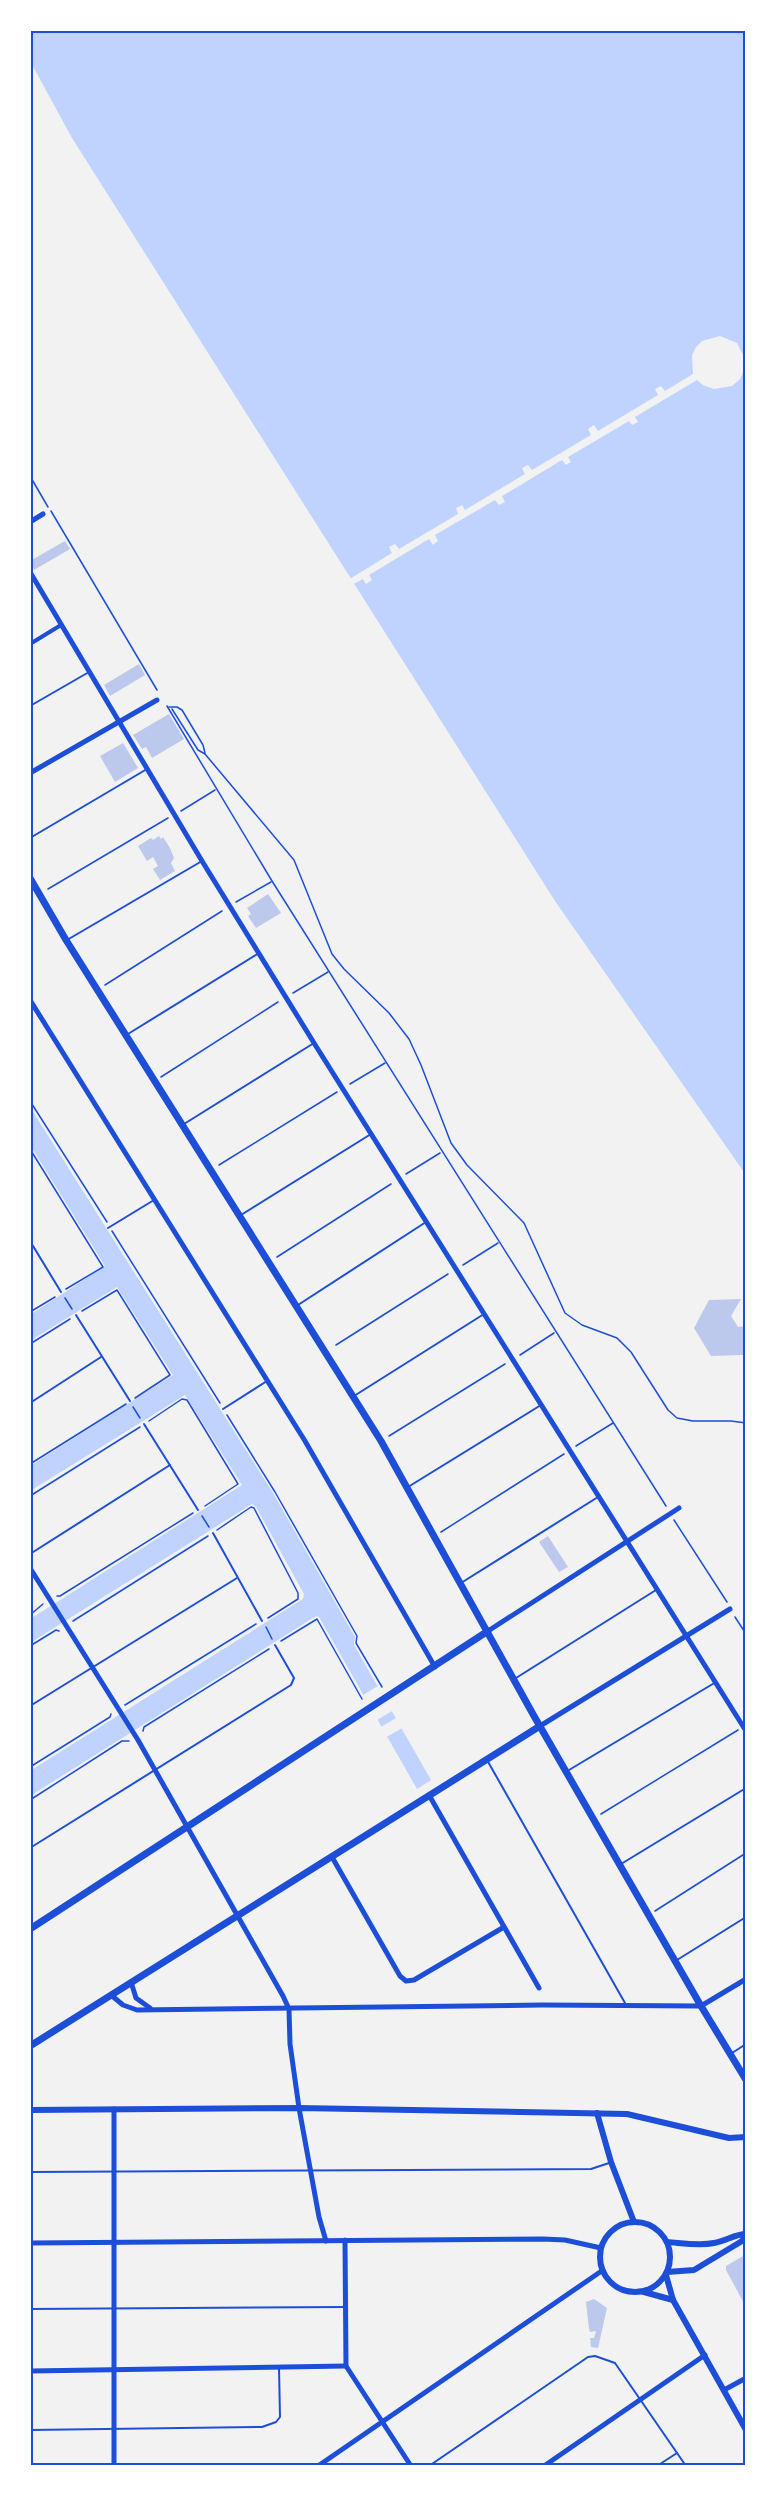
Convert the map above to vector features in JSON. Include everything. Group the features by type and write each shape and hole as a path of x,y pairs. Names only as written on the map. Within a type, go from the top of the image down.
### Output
{"main road":[{"path":"30,878 66,940 381,1442 513,1679 746,2080"},
{"path":"30,1929 488,1631"},
{"path":"30,2046 540,1726"}],"street":[{"path":"30,522 43,514"},
{"path":"30,572 32,582 61,625 314,1043 745,1729"},
{"path":"30,644 61,625"},
{"path":"30,773 160,700"},
{"path":"30,1000 304,1441 435,1667"},
{"path":"488,1631 679,1508"},
{"path":"30,1568 138,1740 289,2009 290,2044 299,2108 326,2241"},
{"path":"540,1726 685,1635 731,1611"},
{"path":"429,1796 539,1988"},
{"path":"332,1857 400,1976 406,1981 414,1980 504,1927"},
{"path":"111,1995 130,2008 152,2009 701,2006 746,1979"},
{"path":"131,1982 136,1998 152,2009"},
{"path":"30,2110 299,2108 597,2113 636,2115 729,2138 746,2137"},
{"path":"114,2109 114,2466"},
{"path":"597,2113 611,2162 634,2222"},
{"path":"643,2291 657,2285 666,2274 670,2257 667,2242 656,2229 634,2222 623,2224 614,2230 602,2248 603,2270 618,2287 627,2291 643,2291 672,2300"},
{"path":"666,2274 694,2270 742,2241 746,2235 738,2234 726,2240 704,2244 667,2242"},
{"path":"30,2243 543,2239 565,2240 602,2248"},
{"path":"345,2240 346,2366 411,2466"},
{"path":"318,2466 603,2270"},
{"path":"666,2274 672,2300 746,2430"},
{"path":"544,2466 705,2355"},
{"path":"30,2371 346,2366"},
{"path":"724,2391 746,2378"}],"lane":[{"path":"30,706 89,672"},
{"path":"30,838 147,769"},
{"path":"66,940 202,861"},
{"path":"126,1035 259,953"},
{"path":"183,1125 314,1043"},
{"path":"239,1216 371,1134"},
{"path":"109,1227 154,1200"},
{"path":"297,1306 426,1222"},
{"path":"30,1241 61,1292"},
{"path":"30,1250 34,1247"},
{"path":"353,1396 484,1314"},
{"path":"76,1315 130,1401"},
{"path":"30,1402 101,1357"},
{"path":"223,1409 267,1382"},
{"path":"408,1488 541,1405"},
{"path":"144,1424 198,1510"},
{"path":"30,1554 170,1465"},
{"path":"461,1583 598,1497"},
{"path":"213,1533 262,1621"},
{"path":"30,1706 237,1578"},
{"path":"513,1679 657,1589"},
{"path":"30,1848 294,1682 294,1678 275,1645"},
{"path":"567,1771 716,1682"},
{"path":"487,1759 626,2006"},
{"path":"621,1864 746,1788"},
{"path":"675,1961 746,1917"},
{"path":"730,2054 746,2044"},
{"path":"30,2172 591,2169 611,2162"},
{"path":"30,2309 346,2307"},
{"path":"429,2466 588,2357 595,2356 615,2363 686,2466"},
{"path":"30,2430 255,2427 276,2422 280,2417 279,2368"},
{"path":"657,2466 677,2453"}],"path":[{"path":"30,476 157,690"},
{"path":"205,754 198,750 172,709 167,706 216,790 441,1153 726,1602"},
{"path":"172,709 177,707 182,710 205,754 294,860 332,954 389,1013 408,1039 418,1058 451,1143 467,1165 524,1223 565,1313 582,1325 617,1338 631,1352 668,1410 677,1418 746,1424"},
{"path":"178,812 216,790"},
{"path":"39,895 171,816"},
{"path":"235,903 272,881"},
{"path":"98,990 225,909"},
{"path":"292,994 328,971"},
{"path":"155,1081 282,1000"},
{"path":"348,1085 385,1062"},
{"path":"211,1170 338,1091"},
{"path":"30,1101 275,1492 357,1636 356,1643 382,1687"},
{"path":"30,1149 103,1267 30,1312"},
{"path":"404,1175 441,1153"},
{"path":"269,1262 395,1181"},
{"path":"461,1266 498,1243"},
{"path":"336,1345 451,1272"},
{"path":"30,1464 170,1375 117,1290"},
{"path":"61,1292 76,1315"},
{"path":"518,1357 555,1333"},
{"path":"381,1442 509,1362"},
{"path":"30,1496 185,1398 238,1484 60,1596 52,1593 48,1598 42,1599 42,1608 30,1615"},
{"path":"130,1401 144,1424"},
{"path":"574,1447 614,1423"},
{"path":"435,1536 564,1453"},
{"path":"30,1646 56,1630 64,1634 74,1628 72,1623 75,1618 253,1507 298,1593 298,1599 130,1704 118,1709 110,1717 30,1767"},
{"path":"198,1510 213,1533"},
{"path":"731,1611 746,1634"},
{"path":"30,1800 122,1741 133,1743 142,1738 144,1728 316,1618 362,1699"},
{"path":"262,1621 275,1645"},
{"path":"595,1818 745,1729"},
{"path":"649,1914 746,1852"}],"water":[{"path":"30,30 746,30 746,1175 555,901 72,138 30,61"},
{"path":"30,1107 273,1493 355,1637 354,1645 431,1780 417,1789 319,1617 316,1616 30,1796 30,1771 303,1599 304,1594 256,1507 252,1504 30,1643 30,1619 242,1485 185,1395 30,1491 30,1466 173,1375 117,1287 30,1341 30,1315 105,1266 30,1145"}],"pier":[{"path":"720,336 737,343 745,359 740,379 732,386 714,389 697,380 635,417 638,422 632,425 629,421 568,457 571,462 566,465 562,460 502,496 505,502 499,505 495,500 435,535 438,541 433,545 429,539 369,575 372,580 366,584 363,579 352,585 348,580 392,553 389,547 395,544 399,549 458,514 456,508 462,505 465,510 525,474 522,468 528,465 532,470 591,435 588,429 594,425 598,431 658,395 655,389 661,386 665,391 693,374 692,355 696,347 702,341"},
{"path":"363,1655 394,1710 375,1721 343,1665 363,1695 378,1686 361,1656"},
{"path":"398,1717 404,1727 385,1738 379,1728"}],"building":[{"path":"65,541 70,549 34,570 30,561"},
{"path":"139,664 145,675 110,696 104,685"},
{"path":"169,714 184,739 152,758 146,747 142,749 133,735"},
{"path":"123,743 138,768 115,782 100,756"},
{"path":"159,836 161,839 163,837 170,848 174,858 171,863 175,871 160,880 153,869 158,866 153,857 147,861 138,846"},
{"path":"268,894 281,913 256,928 248,916 251,914 247,908"},
{"path":"741,1299 731,1316 738,1327 746,1326 746,1349 743,1355 711,1356 694,1328 709,1300"},
{"path":"548,1536 568,1567 559,1572 539,1542"},
{"path":"743,2256 746,2260 746,2307 726,2270 726,2266"},
{"path":"594,2299 607,2308 598,2348 591,2347 590,2338 594,2338 596,2331 590,2332 586,2302"}]}
